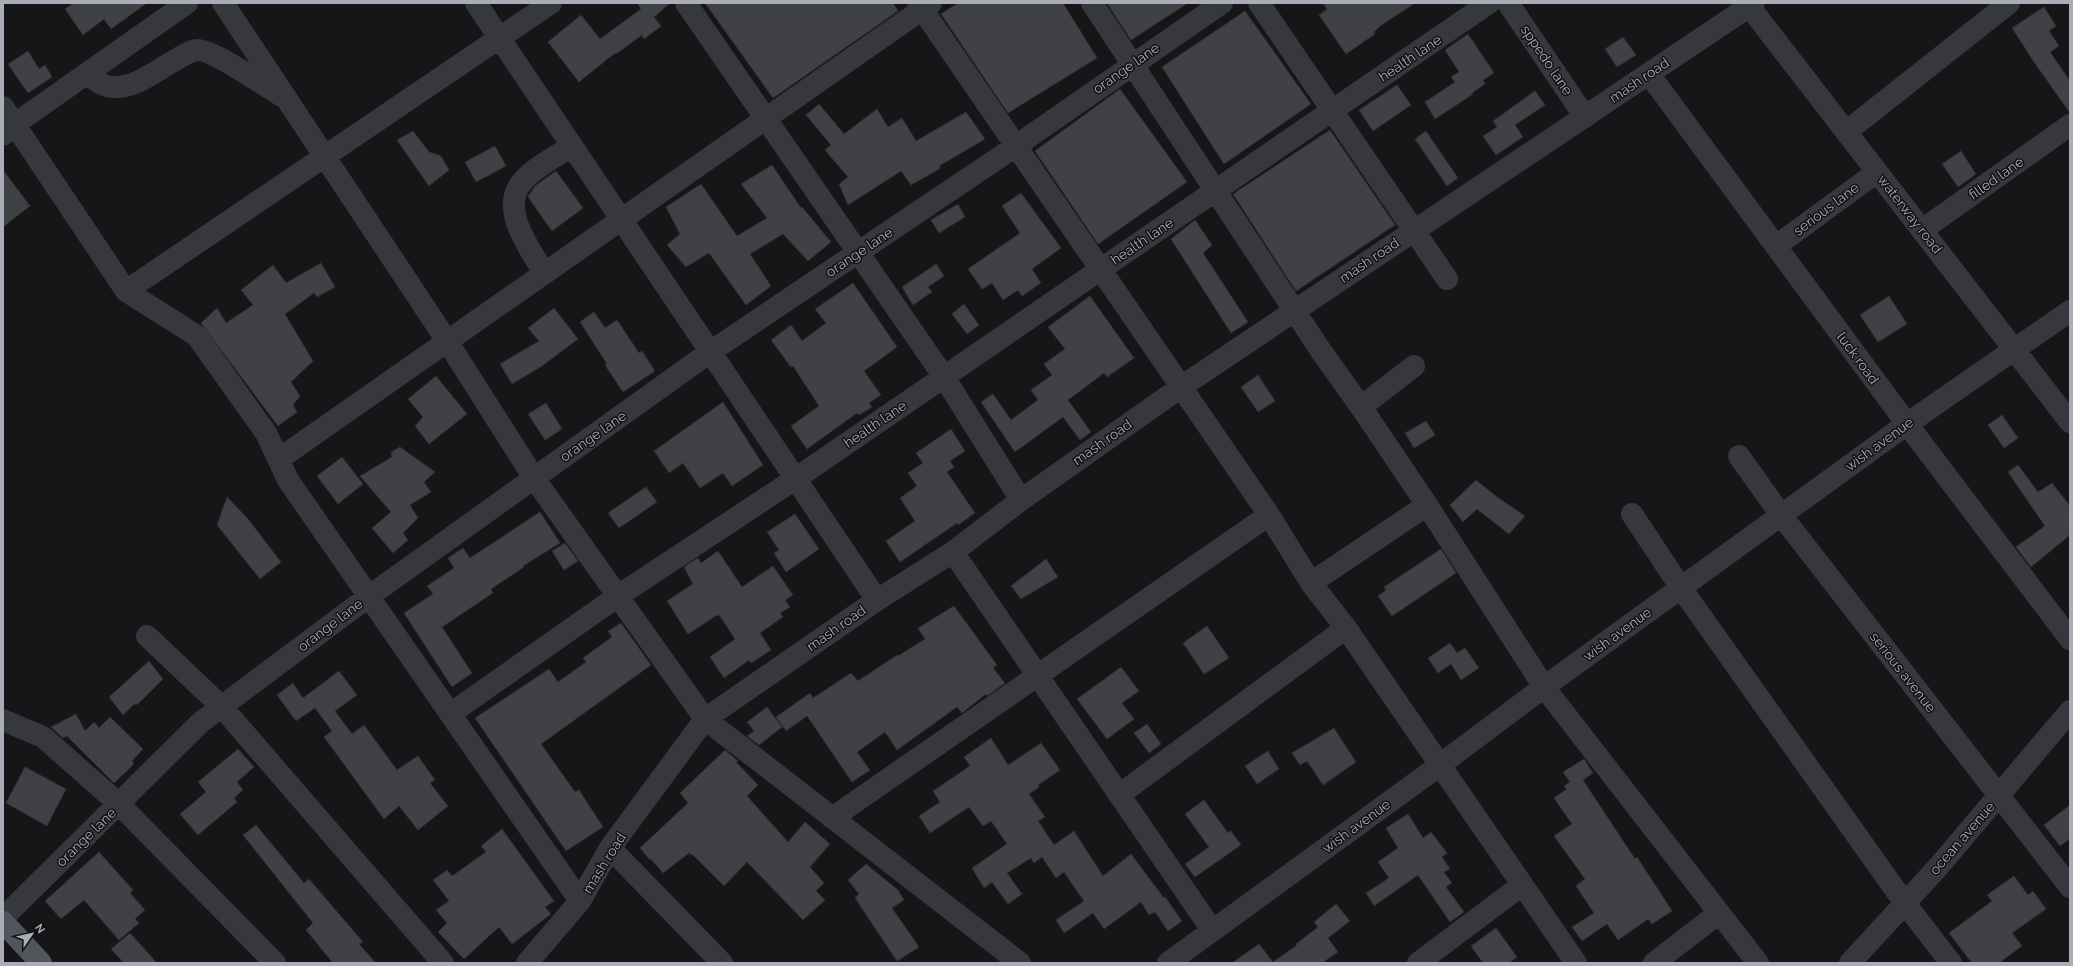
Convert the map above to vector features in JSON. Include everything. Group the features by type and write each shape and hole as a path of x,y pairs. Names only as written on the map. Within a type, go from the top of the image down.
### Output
{"main road":[{"path":"3,922 41,963"}],"street":[{"path":"187,3 86,74 7,122 126,291 197,336 266,432 288,480 580,900"},
{"path":"223,3 447,341 534,478 705,719 1020,963"},
{"path":"476,3 877,600"},
{"path":"126,291 551,3"},
{"path":"686,3 857,253 944,377 1021,500"},
{"path":"1092,3 1295,310 1427,505 1544,687 1758,963"},
{"name":"orange lane","path":"3,918 201,722 368,597 710,352 1016,146 1132,64 1222,3"},
{"path":"1259,3 1412,231 1447,279"},
{"name":"health lane","path":"450,714 618,596 944,377 1489,3"},
{"name":"sppedo lane","path":"1508,3 1585,117"},
{"path":"1846,132 2009,3"},
{"path":"278,459 766,118 924,5 1016,146 1269,515 1311,583 1346,628 1576,963"},
{"name":"mash road","path":"527,963 580,900 610,848 705,719 877,600 953,552 1021,500 1181,387 1412,231 1752,5"},
{"name":"waterway road","path":"1752,5 1846,132 2070,422"},
{"path":"86,74 107,86 112,87 126,85 138,82 179,57 197,50 209,53 221,59 287,100"},
{"name":"luck road","path":"1649,74 1907,424 2070,640"},
{"name":"filled lane","path":"1922,230 2070,125"},
{"path":"544,273 519,226 513,210 514,197 522,181 572,146"},
{"name":"serious lane","path":"1776,246 1877,172"},
{"name":"wish avenue","path":"1168,963 1781,515 1907,424 2070,311"},
{"path":"1362,407 1414,366"},
{"name":"serious avenue","path":"1739,456 1781,515 2070,886"},
{"path":"1311,583 1427,505"},
{"path":"1632,514 1681,588 1904,902 1951,963"},
{"path":"832,818 1269,515"},
{"path":"953,552 1212,930"},
{"path":"1119,795 1346,628"},
{"path":"147,636 222,707 443,963"},
{"name":"ocean avenue","path":"1850,963 1904,902 1939,866 2070,711"},
{"path":"3,720 43,737 119,804 275,963"},
{"path":"610,848 722,963"},
{"path":"1418,963 1522,885"},
{"path":"1654,963 1719,913"}],"building":[{"path":"74,3 147,3 111,29 104,19 83,35 65,9"},
{"path":"637,3 670,3 654,17 661,26 644,39 642,35 616,54 615,53 579,82 548,42 581,15 600,39 641,9"},
{"path":"705,3 893,3 898,11 773,98"},
{"path":"958,3 1063,3 1097,58 1008,113 941,14"},
{"path":"1107,3 1188,3 1131,40"},
{"path":"1323,3 1415,3 1380,26 1374,32 1375,34 1346,54 1319,15 1327,9"},
{"path":"2044,7 2056,26 2049,31 2059,46 2050,52 2070,81 2070,113 2012,28"},
{"path":"1245,11 1311,104 1224,164 1162,67"},
{"path":"1468,34 1494,73 1483,80 1485,84 1472,93 1473,94 1435,119 1425,102 1455,82 1451,77 1459,72 1445,50"},
{"path":"1623,37 1636,55 1617,67 1605,49"},
{"path":"28,51 39,69 45,65 52,77 28,93 8,64"},
{"path":"1397,85 1411,105 1373,131 1359,110"},
{"path":"1120,89 1187,182 1098,244 1035,151"},
{"path":"1535,91 1545,105 1515,125 1523,137 1496,155 1483,136 1497,127 1493,121"},
{"path":"819,104 844,134 877,109 888,127 902,118 916,141 966,112 985,139 939,166 941,168 911,185 901,171 848,205 839,184 848,177 825,150 831,145 806,115"},
{"path":"1330,130 1395,225 1296,291 1233,194"},
{"path":"413,131 429,152 441,156 449,170 429,186 397,140"},
{"path":"1426,131 1458,178 1447,186 1415,139"},
{"path":"495,146 506,166 476,182 465,162"},
{"path":"1961,151 1976,174 1958,187 1942,164"},
{"path":"772,165 801,208 802,207 831,242 808,261 783,234 750,254 771,286 746,305 709,253 686,267 667,245 680,234 666,207 701,184 737,236 767,218 741,184"},
{"path":"3,170 30,206 3,227"},
{"path":"556,171 583,208 552,231 528,197 535,186"},
{"path":"1021,193 1061,248 1032,269 1041,283 1022,296 1018,290 1003,300 992,283 982,289 968,269 1020,233 1002,206"},
{"path":"958,204 965,217 939,233 931,220"},
{"path":"1195,220 1212,245 1203,253 1248,322 1231,333 1171,239"},
{"path":"321,263 335,287 317,297 314,293 285,314 313,361 291,382 300,396 293,405 297,412 278,426 201,323 217,308 226,323 253,305 241,290 273,265 286,283"},
{"path":"936,264 944,276 928,287 932,292 913,305 902,287"},
{"path":"853,283 897,347 864,371 881,395 869,403 872,407 859,415 857,413 807,449 791,426 819,406 793,366 791,367 771,340 791,325 802,341 826,323 815,309"},
{"path":"1090,296 1134,358 1107,377 1104,373 1068,400 1091,432 1080,440 1063,417 1015,452 981,402 993,394 1011,420 1038,400 1031,390 1052,375 1044,364 1065,349 1048,327"},
{"path":"1889,296 1907,324 1878,342 1860,315"},
{"path":"964,304 979,325 967,334 952,314"},
{"path":"554,308 578,339 542,366 512,384 500,364 539,341 528,328"},
{"path":"594,312 605,328 617,320 639,353 642,351 655,371 623,392 605,365 607,364 580,322"},
{"path":"1258,375 1275,401 1258,412 1241,387"},
{"path":"436,376 467,414 429,444 415,426 423,417 408,399"},
{"path":"723,402 763,465 732,486 723,473 700,488 683,463 669,473 654,451"},
{"path":"546,403 562,429 545,440 528,414"},
{"path":"2002,415 2018,438 2004,448 1988,425"},
{"path":"1426,421 1435,435 1414,448 1405,433"},
{"path":"951,429 965,451 950,461 954,467 947,472 975,513 958,525 957,523 900,562 886,541 915,521 900,498 917,486 908,473 923,463 916,453"},
{"path":"400,447 435,472 424,482 431,492 410,505 418,518 403,533 408,540 393,553 372,528 391,512 360,476 392,457 391,452"},
{"path":"342,457 363,484 338,504 317,476"},
{"path":"2018,465 2038,492 2052,483 2070,506 2070,535 2031,567 2016,547 2045,526 2008,472"},
{"path":"1476,480 1497,497 1525,516 1509,534 1477,509 1463,522 1450,505"},
{"path":"646,487 657,502 619,528 608,513"},
{"path":"227,497 248,519 281,562 260,579 217,525"},
{"path":"540,512 560,543 523,566 524,567 491,589 493,593 442,627 472,673 452,687 404,613 433,594 427,586 454,568 448,558 463,548 470,558"},
{"path":"795,514 819,549 786,572 774,553 779,550 767,532"},
{"path":"565,543 578,561 564,570 552,551"},
{"path":"1441,549 1456,573 1392,616 1378,596 1386,590 1384,587"},
{"path":"718,551 742,587 773,566 793,595 785,600 790,607 780,613 783,617 760,633 771,650 751,663 749,660 724,678 710,657 735,639 720,616 717,615 688,634 667,601 693,584 684,567 698,558 701,563"},
{"path":"1046,559 1058,577 1021,599 1011,586"},
{"path":"954,606 997,665 993,668 1005,683 987,696 986,694 962,713 957,707 897,750 885,732 857,752 870,770 852,782 807,716 786,731 776,717 810,693 813,698 851,673 858,681 897,655 898,656 925,639 918,628"},
{"path":"621,623 651,665 541,744 575,792 579,790 603,827 566,851 475,718 549,669 558,682 586,662 583,658 612,637 608,631"},
{"path":"1207,626 1229,658 1204,674 1183,643"},
{"path":"1450,643 1457,653 1465,648 1479,668 1461,680 1451,664 1438,673 1428,658"},
{"path":"149,661 163,679 138,704 133,705 123,715 109,697"},
{"path":"1121,667 1139,691 1122,703 1134,719 1107,739 1077,699"},
{"path":"339,671 357,695 335,711 352,734 364,725 397,770 418,756 435,780 430,783 448,806 418,830 399,806 384,819 324,737 332,731 315,708 296,721 277,695 293,683 303,698"},
{"path":"767,707 782,727 759,745 747,736 754,731 747,722"},
{"path":"76,714 85,731 94,722 99,728 110,717 143,749 132,761 134,764 114,783 67,736 63,738 51,727"},
{"path":"1147,724 1161,744 1149,753 1134,733"},
{"path":"1334,728 1356,762 1323,785 1307,761 1300,765 1292,753"},
{"path":"991,738 1008,765 1041,743 1060,770 1038,785 1039,787 1029,794 1045,817 1038,821 1054,845 1074,831 1103,876 1131,854 1182,921 1168,931 1155,912 1149,915 1141,902 1104,929 1093,913 1064,933 1056,920 1084,901 1064,872 1056,878 1042,857 1034,863 1031,858 1007,873 1022,894 1008,904 992,882 984,888 972,868 1007,844 991,821 983,826 969,807 930,833 919,816 940,802 933,791 970,766 964,757"},
{"path":"238,749 254,767 237,782 243,790 234,798 237,802 198,835 180,814 206,792 198,782"},
{"path":"725,750 738,761 736,762 758,785 747,796 788,842 805,822 830,844 810,867 824,883 816,891 825,900 803,920 747,862 724,886 692,854 690,855 689,853 663,873 640,848 688,803 680,793"},
{"path":"1268,751 1279,769 1257,784 1245,766"},
{"path":"1584,759 1593,773 1583,780 1635,859 1637,857 1672,911 1652,924 1648,919 1618,940 1607,924 1582,941 1572,927 1594,913 1576,886 1585,879 1554,836 1572,824 1554,798 1567,789 1564,786 1570,782 1563,772"},
{"path":"25,767 66,789 47,826 6,803"},
{"path":"1204,800 1228,833 1231,831 1241,845 1195,877 1185,864 1209,847 1185,814"},
{"path":"2070,805 2070,839 2060,846 2044,825"},
{"path":"1408,814 1423,838 1431,832 1447,853 1442,857 1450,869 1444,872 1452,883 1446,887 1464,912 1450,922 1418,875 1374,906 1366,893 1389,878 1378,862 1398,848 1386,828"},
{"path":"256,825 304,883 309,879 363,942 359,944 376,963 333,963 306,930 313,923 243,835"},
{"path":"502,829 554,901 545,907 551,914 512,944 499,927 464,959 438,932 447,923 436,910 449,901 433,880 447,870 452,876 486,852 481,846"},
{"path":"99,852 133,890 130,893 145,910 135,919 139,923 119,940 84,900 61,919 45,901"},
{"path":"866,864 898,890 904,900 892,908 919,947 897,961 855,898 859,894 848,880"},
{"path":"2014,876 2028,895 2033,891 2046,909 2012,933 2022,946 1999,963 1972,963 1949,933 1992,901 1987,895"},
{"path":"1336,904 1350,921 1328,938 1338,952 1322,963 1232,963 1259,944 1273,962 1297,945 1296,944 1318,927 1314,922"},
{"path":"1496,928 1517,957 1509,963 1483,963 1471,946"},
{"path":"130,933 157,963 124,963 111,949"}]}
